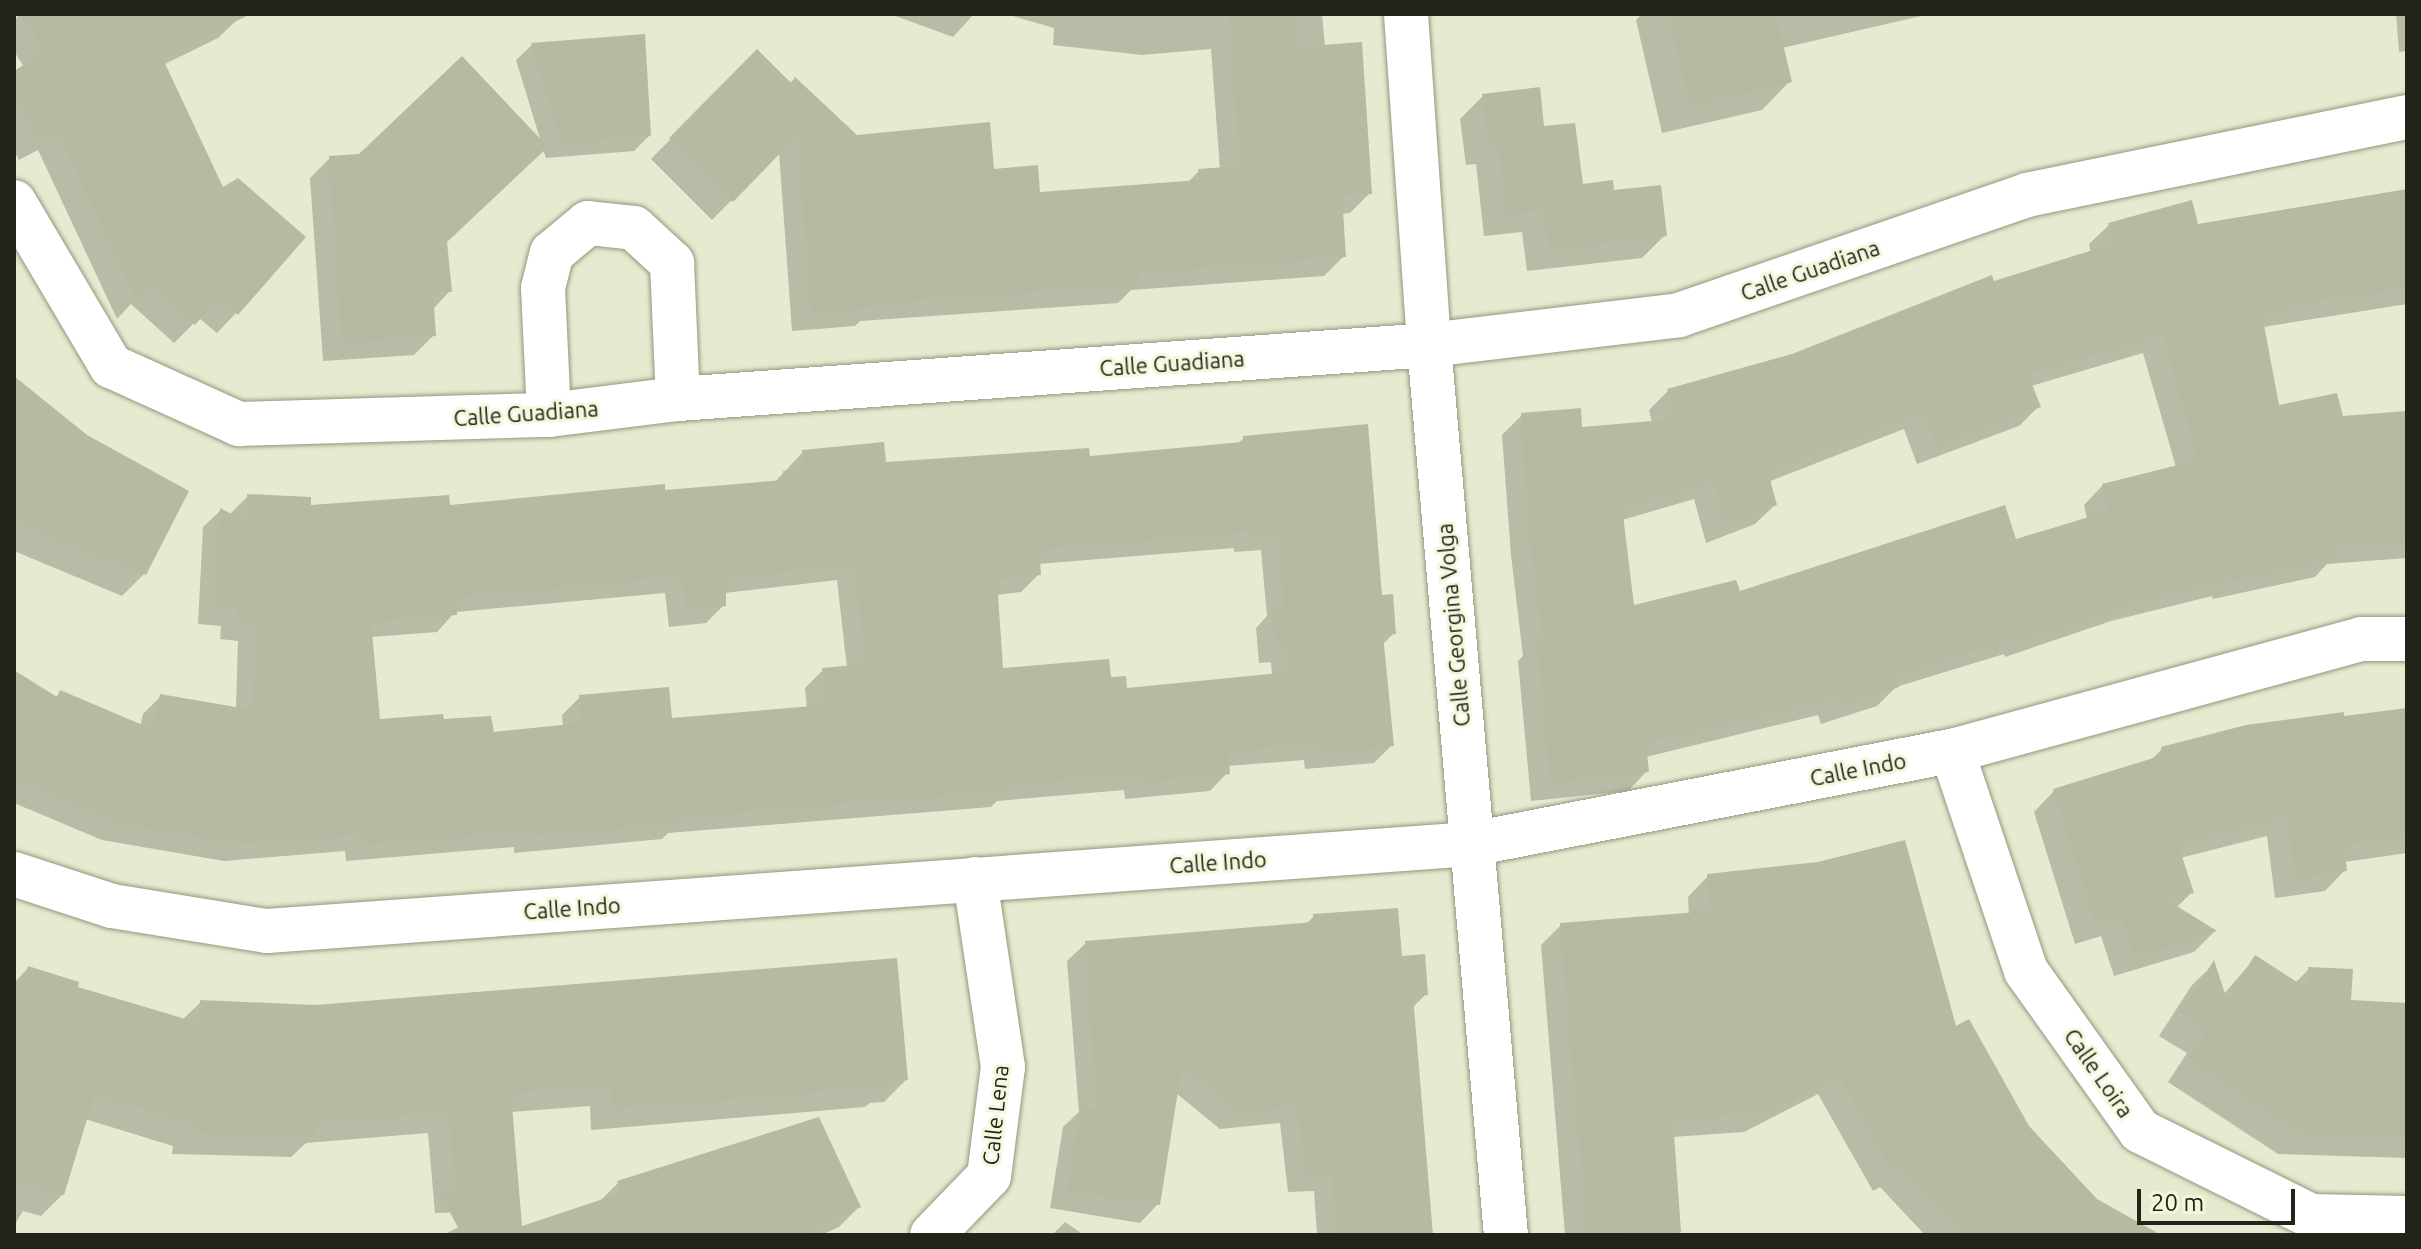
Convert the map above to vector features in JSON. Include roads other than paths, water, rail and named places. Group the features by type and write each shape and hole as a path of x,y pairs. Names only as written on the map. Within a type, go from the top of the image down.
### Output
{"street":[{"name":"Calle Georgina Volga","path":"1406,14 1429,345 1506,1235"},
{"name":"Calle Guadiana","path":"14,202 111,366 239,424 549,415 678,399 1429,345 1679,315 2027,195 2407,117"},
{"path":"549,415 543,288 552,253 588,223 634,228 672,263 678,399"},
{"name":"Calle Indo","path":"14,874 112,906 267,931 1472,844 1952,751 2361,639 2407,639"},
{"name":"Calle Loira","path":"1952,751 2026,971 2140,1131 2311,1216 2407,1218"},
{"name":"Calle Lena","path":"932,1235 989,1176 1003,1067 975,879"}]}
